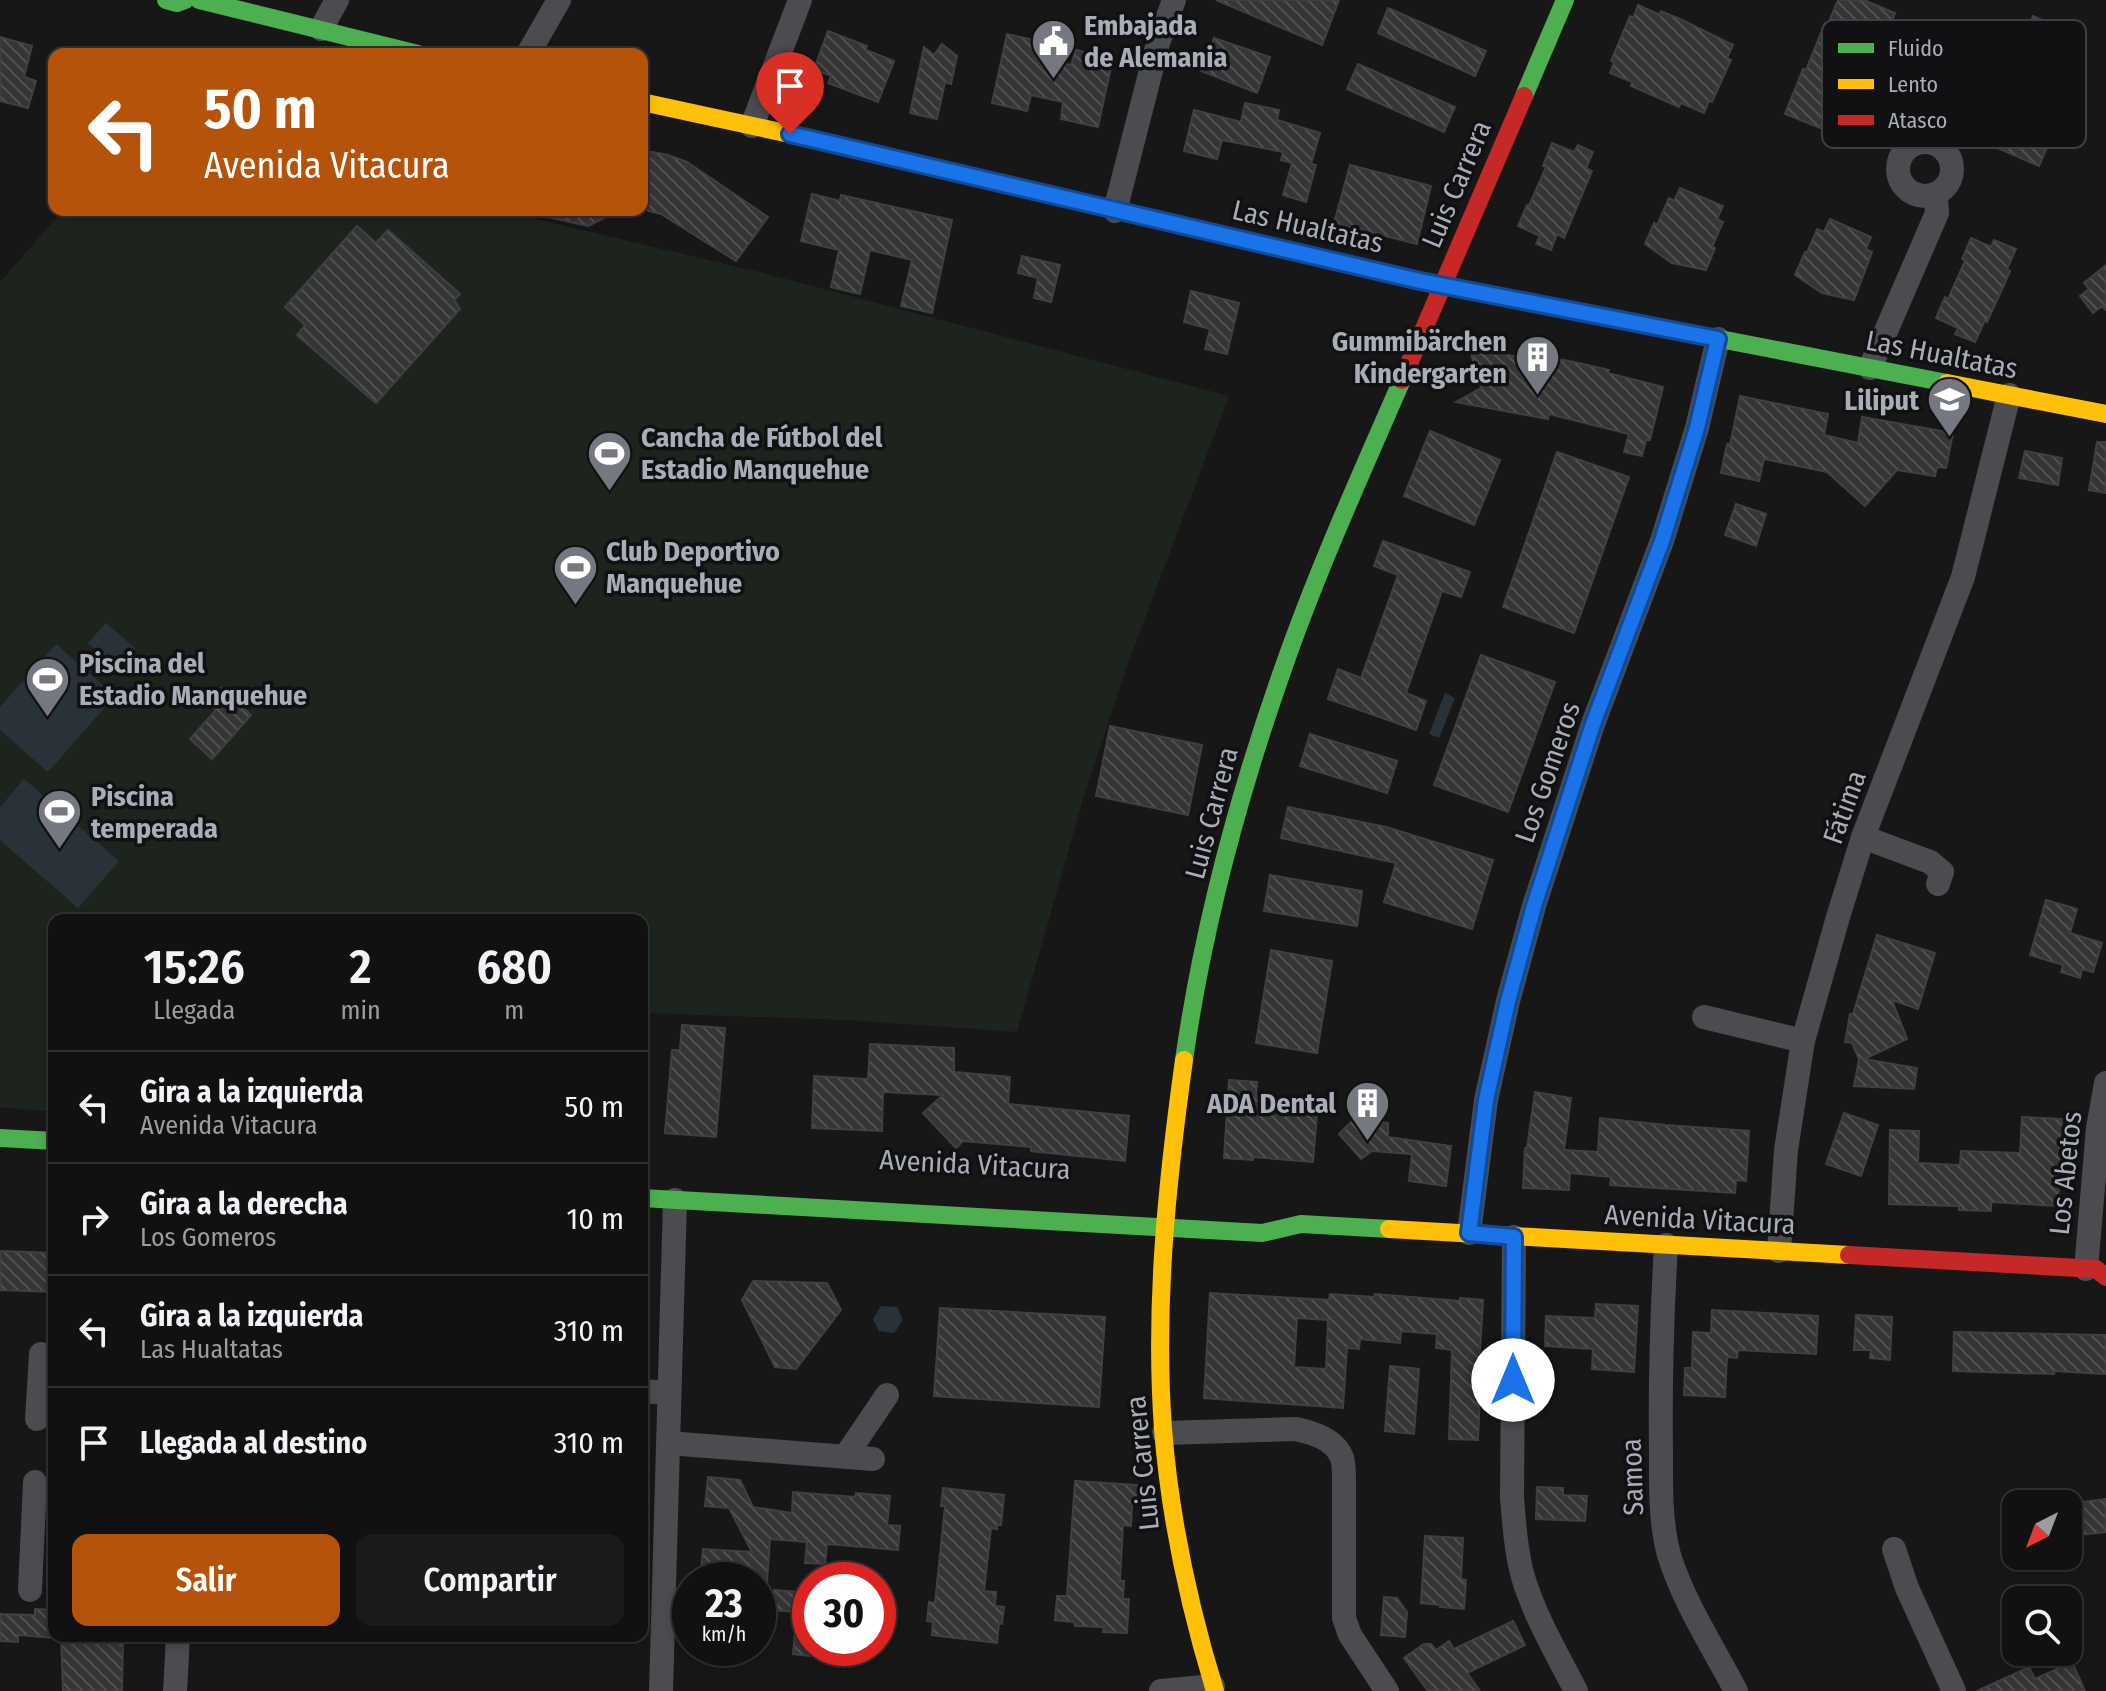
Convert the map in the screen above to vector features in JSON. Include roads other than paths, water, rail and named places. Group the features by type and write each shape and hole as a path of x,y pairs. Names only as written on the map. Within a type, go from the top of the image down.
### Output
{"street":[{"path":"166,0 177,3 185,0"},
{"path":"199,0 395,48"},
{"path":"321,29 337,0"},
{"path":"531,48 559,0"},
{"path":"752,126 800,0"},
{"path":"1115,211 1158,43 1174,0"},
{"name":"Luis Carrera","path":"1214,1688 1183,1568 1161,1397 1165,1228 1173,1203 1182,1084 1211,922 1269,711 1326,557 1565,0"},
{"name":"Las Hualtatas","path":"648,103 1442,285 2106,414"},
{"path":"1870,368 1937,213 1936,195"},
{"name":"Los Gomeros","path":"1469,1233 1486,1100 1530,919 1593,724 1662,541 1697,428 1718,339"},
{"name":"Fátima","path":"1779,1251 1786,1150 1803,1041 1863,837 1963,577 2009,395"},
{"path":"1863,837 1930,862 1942,872 1938,884"},
{"path":"1704,1017 1803,1041"},
{"name":"Los Abetos","path":"2099,1269 2098,1128 2106,1083"},
{"path":"0,1138 48,1141"},
{"name":"Avenida Vitacura","path":"648,1198 1262,1233 1301,1224 2099,1269"},
{"path":"661,1691 654,1547 668,1443 675,1200"},
{"path":"1147,1201 1173,1203"},
{"name":"Avenida Vitacura","path":"1275,1213 1301,1224"},
{"path":"1514,1237 1512,1497 1516,1538 1531,1602 1576,1691"},
{"name":"Samoa","path":"1666,1245 1660,1368 1664,1528 1676,1576 1736,1691"},
{"path":"37,1419 47,1386 41,1354"},
{"path":"648,1391 669,1393"},
{"path":"845,1457 887,1395"},
{"path":"1164,1433 1296,1429 1317,1434 1332,1444 1342,1457 1344,1479 1344,1618 1350,1635 1387,1691"},
{"path":"668,1443 873,1459"},
{"path":"30,1590 43,1531 35,1482"},
{"path":"1894,1549 1907,1588 1954,1691"},
{"path":"175,1691 178,1642"},
{"path":"1161,1691 1214,1688"}],"place":[{"name":"Embajada de Alemania","path":"1053,80"},
{"name":"Gummibärchen Kindergarten","path":"1538,396"},
{"name":"Liliput","path":"1950,439"},
{"name":"Cancha de Fútbol del Estadio Manquehue","path":"610,492"},
{"name":"Club Deportivo Manquehue","path":"575,606"},
{"name":"Piscina del Estadio Manquehue","path":"48,718"},
{"name":"Piscina temperada","path":"60,851"},
{"name":"ADA Dental","path":"1367,1142"}]}
